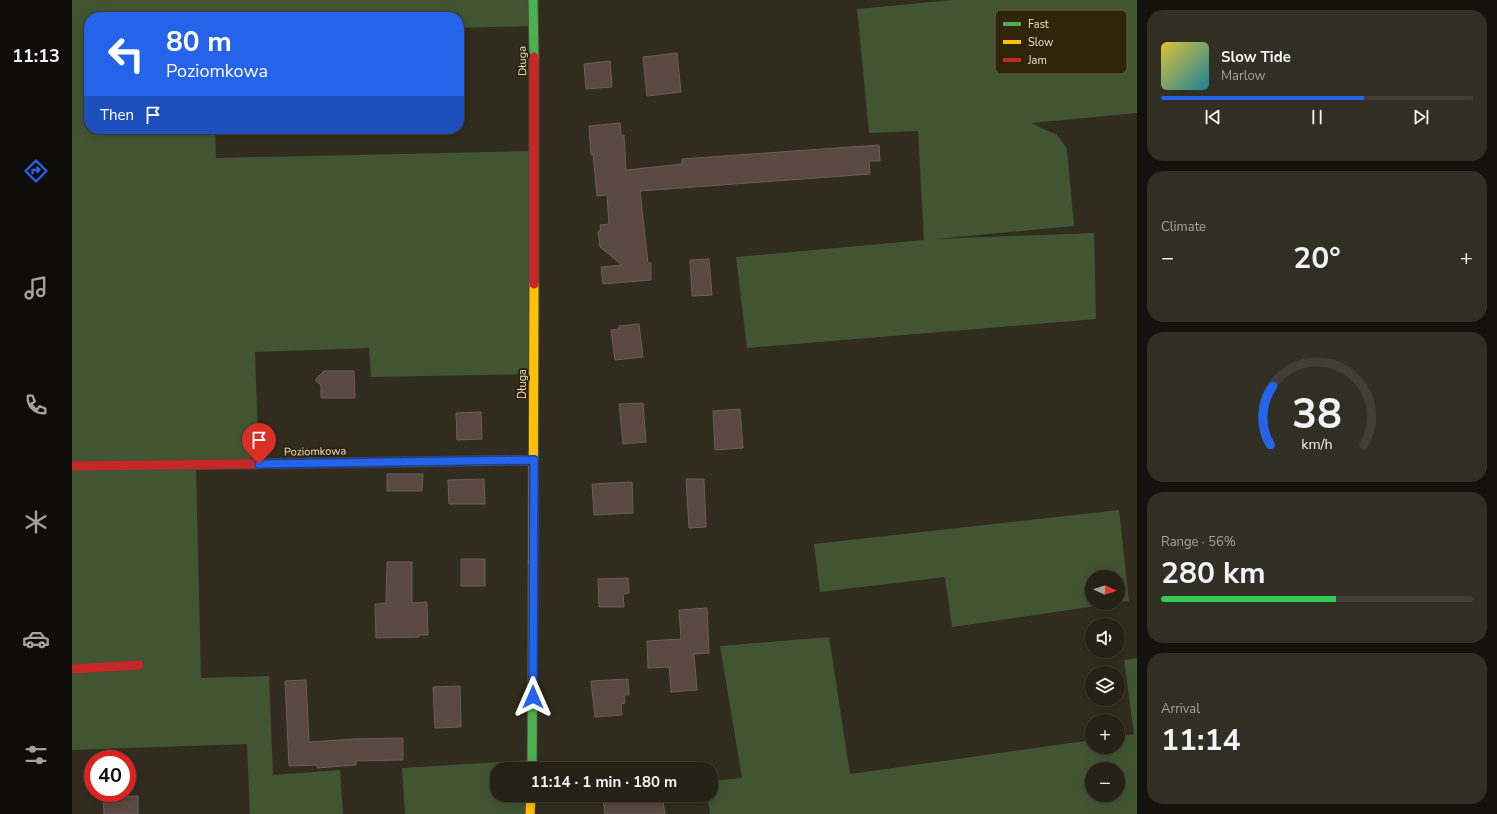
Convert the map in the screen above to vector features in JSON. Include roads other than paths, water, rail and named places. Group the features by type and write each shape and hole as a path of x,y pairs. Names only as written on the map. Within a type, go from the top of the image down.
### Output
{"street":[{"name":"Długa","path":"532,762 535,151 533,0"},
{"name":"Poziomkowa","path":"72,466 534,460"},
{"path":"72,669 139,665"},
{"path":"530,814 531,802"}]}
